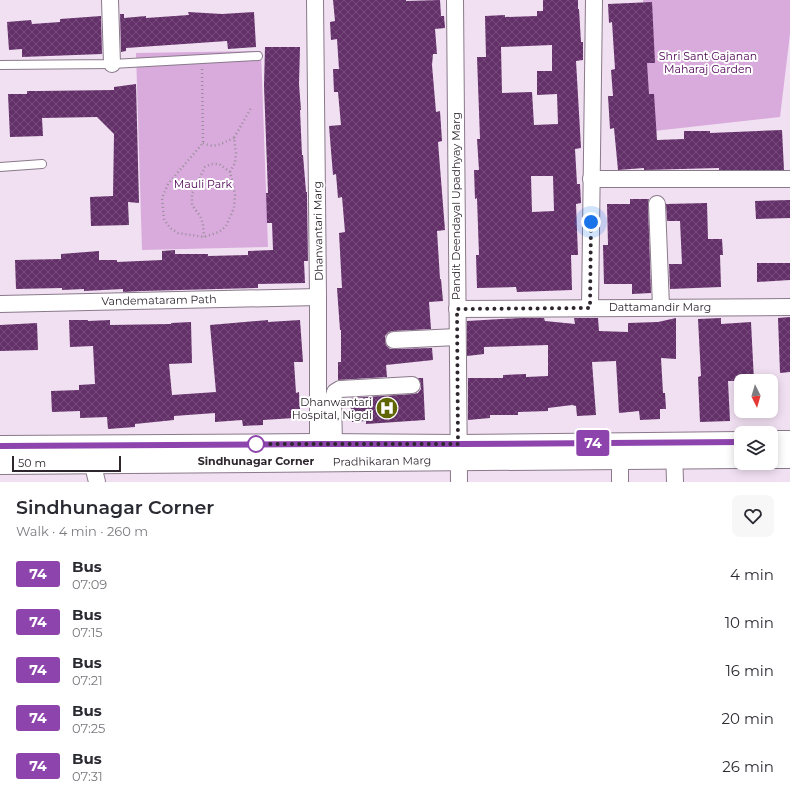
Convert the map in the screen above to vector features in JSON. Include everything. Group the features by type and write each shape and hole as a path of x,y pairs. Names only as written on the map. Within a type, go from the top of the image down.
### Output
{"street":[{"path":"110,0 112,64"},
{"name":"Dhanvantari Marg","path":"314,0 318,297 323,450"},
{"name":"Pandit Deendayal Upadhyay Marg","path":"455,0 459,482"},
{"path":"590,308 594,0"},
{"path":"591,179 790,179"},
{"path":"657,204 661,308"},
{"name":"Vandemataram Path","path":"0,304 318,297"},
{"name":"Dattamandir Marg","path":"457,309 790,306"},
{"path":"394,340 457,337"},
{"path":"323,450 335,392 340,389 412,386"},
{"path":"778,441 790,441"},
{"name":"Pradhikaran Marg","path":"458,452 620,459 674,450 734,443"},
{"name":"Pradhikaran Marg","path":"0,446 90,454"},
{"name":"Pradhikaran Marg","path":"0,464 90,454 323,450 458,452 674,450 734,457"},
{"path":"674,450 675,482"},
{"path":"90,454 97,482"},
{"path":"778,458 790,458"},
{"path":"620,459 620,482"}],"lane":[{"path":"0,65 112,64 258,56"},
{"path":"0,167 42,164"}],"path":[{"path":"202,59 203,142 168,184 162,198 164,219 170,228 178,233 204,237 219,232 226,226 232,216 234,208 235,195 230,172 235,163 236,154 234,138 251,108"},
{"path":"203,142 209,146 213,146 234,138"},
{"path":"204,237 203,224 200,216 192,205 192,194 205,167 211,164 219,164 230,172"}],"green space":[{"name":"Shri Sant Gajanan Maharaj Garden","path":"643,0 790,0 790,34 780,117 645,132"},
{"name":"Mauli Park","path":"261,51 268,247 142,250 136,53"}],"building":[{"path":"333,0 440,0 441,16 444,16 445,28 435,29 437,54 433,54 432,65 436,112 440,111 442,141 438,142 445,230 437,231 443,301 429,302 431,329 393,331 389,332 385,336 386,345 390,349 432,348 433,360 386,365 387,377 338,380 338,362 341,362 341,330 337,288 342,288 339,233 345,232 342,197 338,198 336,174 333,175 329,126 341,125 338,92 334,92 333,69 339,69 337,39 331,40 330,22 335,21"},
{"path":"543,0 578,0 581,42 583,42 583,60 576,61 581,148 575,149 577,184 580,184 581,203 576,204 578,255 571,255 572,290 517,292 516,287 477,288 476,255 479,255 477,198 475,199 474,170 479,170 477,139 480,139 477,57 486,57 485,16 537,16 537,11 543,11","holes":["552,45 552,71 537,71 537,95 557,94 558,124 534,125 532,92 502,93 501,47","531,176 553,176 554,211 532,212"]},
{"path":"652,2 655,63 647,63 649,94 654,94 657,140 684,139 684,131 710,131 710,133 782,130 784,170 719,170 719,168 644,170 644,168 618,170 614,128 610,129 608,96 613,96 611,70 615,69 612,22 609,23 608,4"},
{"path":"188,12 222,14 254,12 256,47 228,49 227,41 126,48 126,51 121,52 120,14 124,14 124,18 146,16 146,18 189,15"},
{"path":"101,16 102,54 22,57 22,49 9,50 7,22 31,20 32,24 60,22 60,19"},
{"path":"265,47 300,47 299,84 302,155 307,192 308,261 304,261 305,283 258,284 258,288 123,292 123,289 84,291 84,289 62,290 62,288 16,289 15,260 61,259 61,254 99,251 99,260 117,260 117,262 162,260 162,251 175,250 175,254 208,254 208,256 248,255 248,251 273,250 272,223 267,223 266,193 268,193 264,86"},
{"path":"136,84 139,203 128,202 129,225 91,226 90,197 113,196 114,134 97,117 42,118 43,136 10,137 8,94 27,94 27,91 114,90 114,87"},
{"path":"630,199 649,199 651,293 632,294 632,284 604,284 603,245 608,245 607,204 630,204"},
{"path":"790,200 790,218 756,219 755,201"},
{"path":"707,203 708,239 722,239 723,255 720,255 721,287 670,289 669,264 682,264 680,221 667,221 666,204"},
{"path":"757,263 790,263 790,280 757,282"},
{"path":"790,317 790,372 780,373 778,318"},
{"path":"544,318 545,321 575,324 574,318 598,318 599,331 628,332 628,323 658,322 676,318 676,359 661,358 663,393 665,393 666,409 660,409 660,419 640,420 639,411 619,413 616,361 592,362 596,415 577,416 576,406 572,405 548,408 548,411 518,412 518,415 490,415 490,418 468,420 468,378 503,378 503,375 526,374 526,377 548,376 548,345 484,347 484,354 467,356 467,321"},
{"path":"721,318 721,324 751,322 754,374 734,374 734,381 728,381 730,421 700,422 698,377 701,376 698,319"},
{"path":"69,320 110,320 110,325 171,324 191,322 192,363 169,364 172,395 216,392 210,325 268,320 268,322 300,320 303,362 294,362 296,393 299,392 300,409 294,409 294,418 263,420 263,425 243,426 242,420 215,422 215,413 174,416 174,420 135,424 135,427 108,429 107,417 80,418 80,411 52,412 51,391 79,390 79,385 95,384 93,346 70,347"},
{"path":"37,323 38,350 0,351 0,325"},
{"path":"418,378 423,378 425,420 366,424 366,421 352,422 350,398 418,393 421,389 421,384"}],"bus line":[{"name":"74","path":"0,446 734,442"}],"place":[{"name":"Dhanwantari Hospital, Nigdi","path":"387,408"},
{"name":"Sindhunagar Corner","path":"256,444"}],"route":[{"path":"256,444 458,444 457,309 590,308 591,222"}]}
